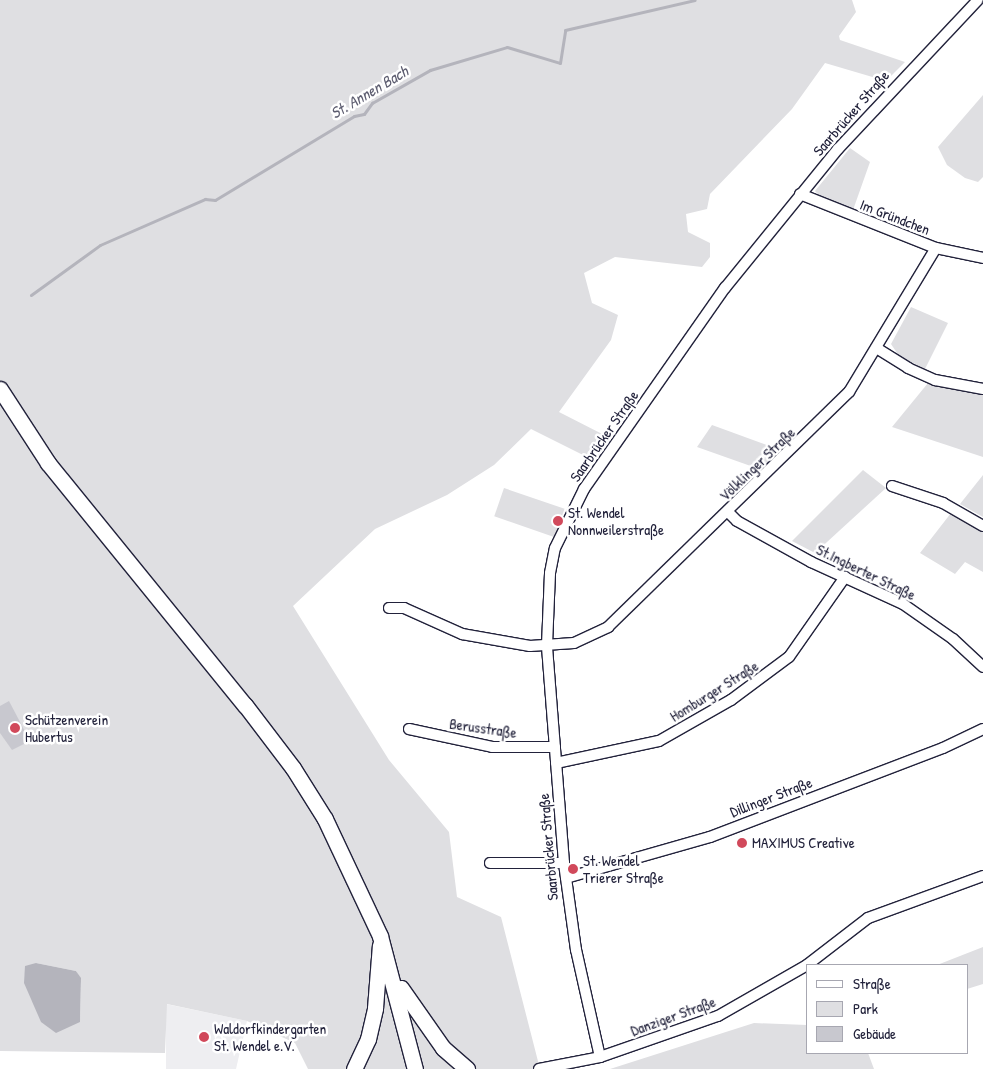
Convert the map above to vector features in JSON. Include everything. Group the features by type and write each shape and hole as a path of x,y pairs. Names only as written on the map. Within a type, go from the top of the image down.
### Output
{"highway":[{"path":"0,389 48,463 245,705 293,768 325,818 344,854 380,936 394,979 415,1069"},
{"path":"354,1069 368,1039 376,1008 380,936"},
{"path":"394,979 443,1048 466,1069"}],"street":[{"name":"Saarbrücker Straße","path":"600,1057 576,950 564,863 547,645 550,573 555,548 571,512 720,295 800,194 880,101 978,0"},
{"name":"Im Gründchen","path":"800,194 936,248 983,258"},
{"name":"Völklinger Straße","path":"389,608 404,608 471,636 498,642 547,645 574,643 608,628 729,513 849,392 878,349 936,248"},
{"path":"878,349 935,380 983,389"},
{"path":"892,486 943,503 983,526"},
{"name":"St.Ingberter Straße","path":"729,513 737,521 845,577 903,604 953,639 983,667"},
{"name":"Homburger Straße","path":"556,763 659,741 731,700 789,657 845,577"},
{"name":"Dillinger Straße","path":"566,878 710,837 944,748 983,728"},
{"name":"Berusstraße","path":"409,729 492,748 554,747"},
{"path":"490,863 564,863"},
{"name":"Danziger Straße","path":"808,964 868,918 983,876"},
{"name":"Danziger Straße","path":"539,1069 600,1057 718,1016 806,966"}],"shaded area":[{"path":"36,963 76,971 81,978 80,1022 56,1033 41,1022 24,983 25,966"},
{"name":"Waldorfkindergarten St. Wendel e.V.","path":"166,1004 247,1021 236,1069 166,1069"}],"green space":[{"path":"0,0 852,0 856,12 839,36 840,40 905,62 886,81 825,63 792,109 710,194 707,209 686,214 688,232 710,243 710,257 702,267 615,257 584,273 592,303 618,315 611,340 559,412 610,438 595,461 531,429 494,465 447,495 375,529 293,606 389,760 449,832 457,897 501,917 540,1069 308,1069 295,1043 247,1021 167,1004 165,1053 0,1051","holes":["36,963 76,971 81,979 80,1022"]},
{"path":"983,95 983,177 978,182 965,178 947,165 938,147"},
{"path":"850,148 870,162 853,210 820,197 815,191"},
{"path":"911,307 948,323 925,369 899,356 891,344"},
{"path":"928,383 983,395 983,457 892,427"},
{"path":"712,425 783,451 762,470 697,447"},
{"path":"863,470 886,488 815,553 792,541"},
{"path":"983,475 983,517 960,504"},
{"path":"504,488 565,509 555,537 494,516"},
{"path":"951,513 983,531 983,572 965,562 955,574 920,553"},
{"path":"983,947 983,984 968,989 968,964 940,964"},
{"path":"754,1023 806,1025 806,1054 868,1054 874,1069 610,1069"}],"building":[{"path":"9,701 30,741 12,750 0,733 0,706"}],"waterway":[{"name":"St. Annen Bach","path":"31,295 100,245 205,199 215,200 354,116 364,114 372,103 430,70 507,47 560,63 565,30 695,0"}],"place":[{"name":"St. Wendel Nonnweilerstraße","path":"558,521"},
{"name":"Schützenverein Hubertus","path":"15,728"},
{"name":"MAXIMUS Creative","path":"742,843"},
{"name":"St. Wendel Trierer Straße","path":"573,869"},
{"name":"Waldorfkindergarten St. Wendel e.V.","path":"204,1037"}]}
